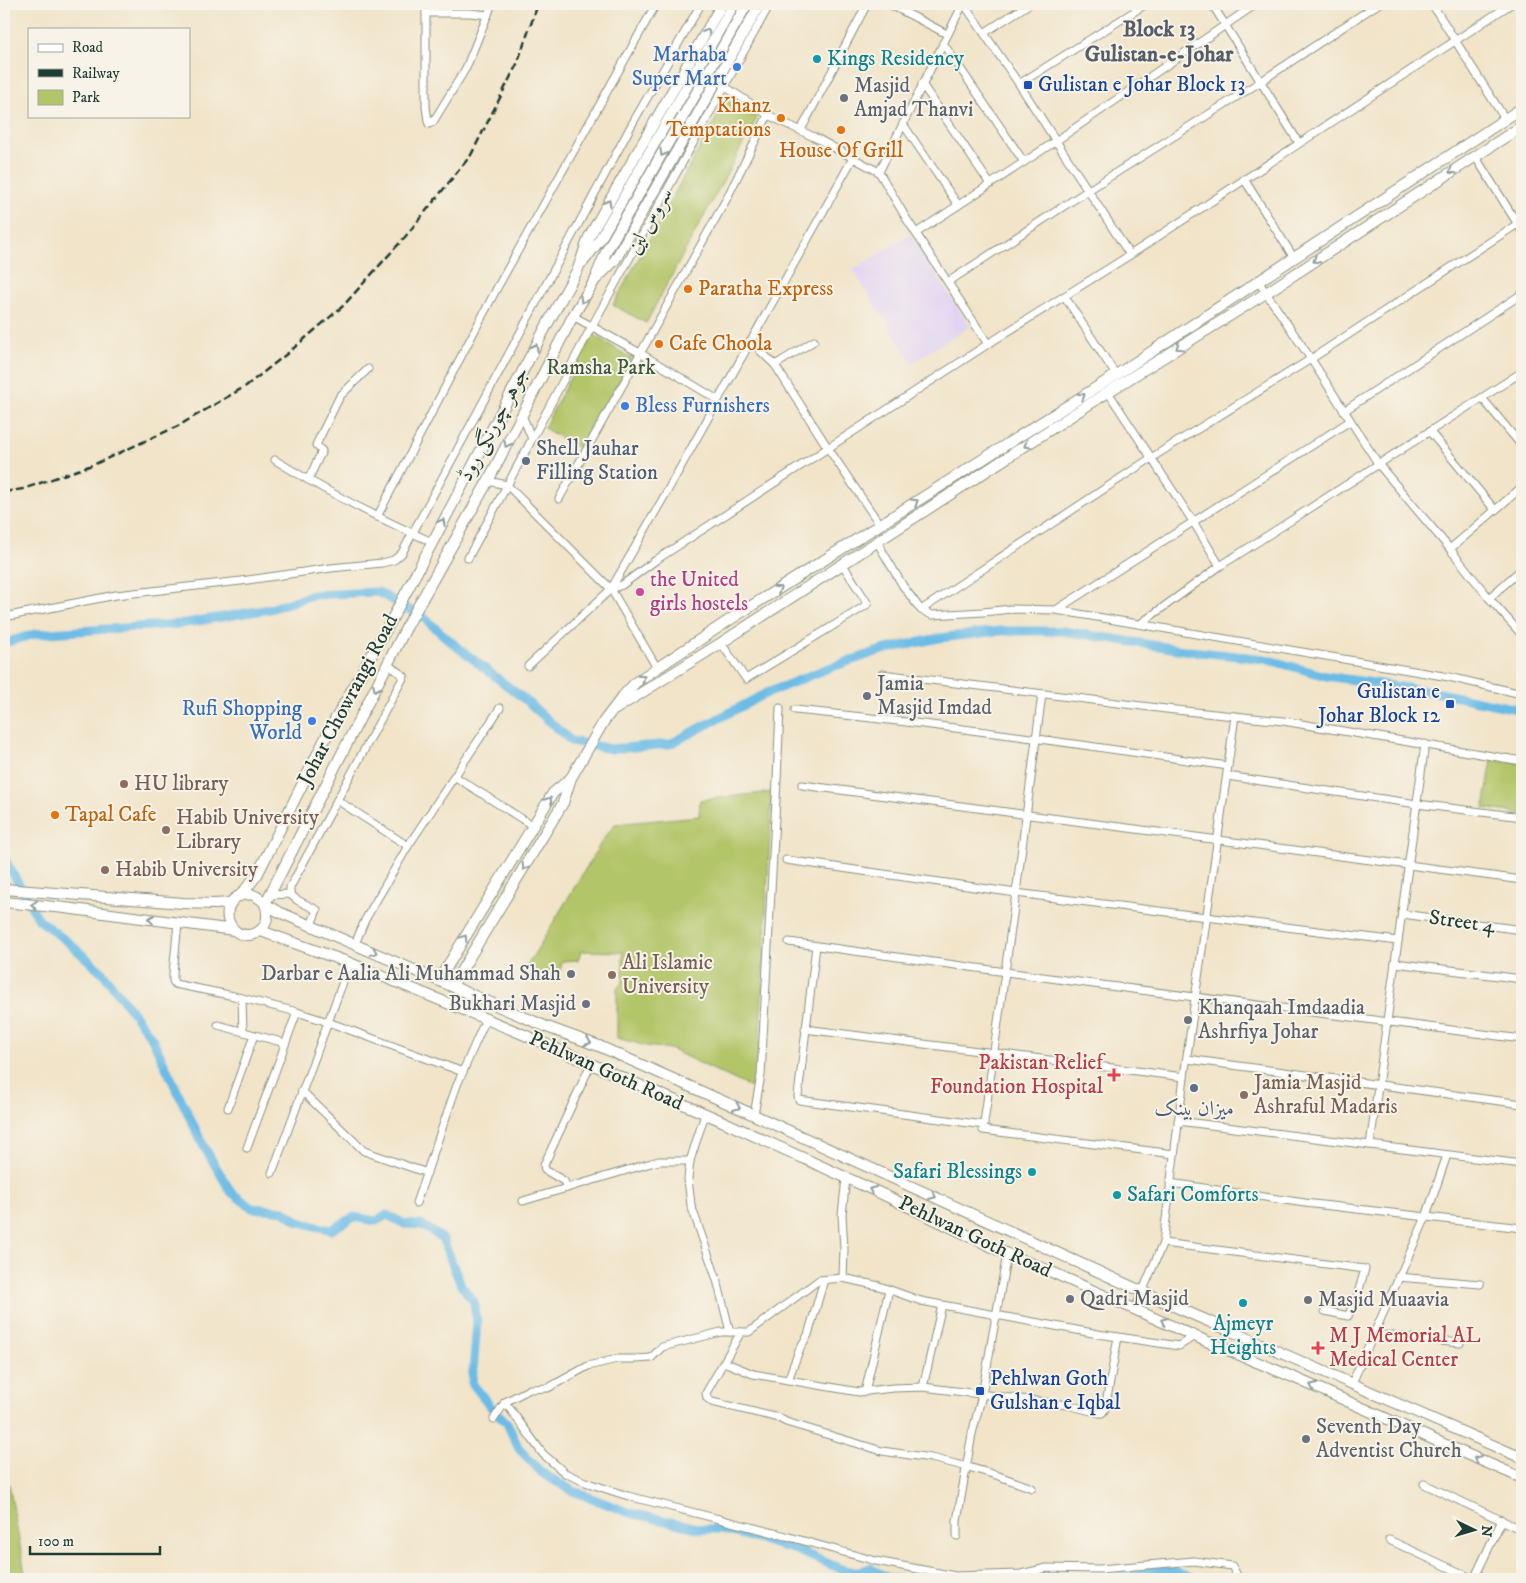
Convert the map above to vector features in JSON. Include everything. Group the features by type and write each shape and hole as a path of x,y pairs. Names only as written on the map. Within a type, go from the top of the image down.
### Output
{"main road":[{"name":"جوہر چورنگی روڈ","path":"578,269 589,237 722,4"},
{"name":"جوہر چورنگی روڈ","path":"412,581 578,269 600,241 734,4"},
{"name":"جوہر چورنگی روڈ","path":"428,590 488,481 573,316 595,280 608,250 747,4"},
{"name":"جوہر چورنگی روڈ","path":"595,280 615,260 760,4"},
{"path":"607,717 877,542 1058,418 1116,375 1522,108"},
{"path":"452,986 563,804 571,778 607,717 636,682 880,525 1058,418 1108,392 1266,293 1522,126"},
{"path":"1427,170 1435,182"},
{"path":"615,260 625,265"},
{"name":"Johar Chowrangi Road","path":"240,896 257,875 332,728 412,581"},
{"name":"Johar Chowrangi Road","path":"268,899 406,628 428,590"},
{"path":"439,980 553,793 571,778"},
{"path":"4,889 184,903 231,903"},
{"path":"246,894 268,899 268,918 265,925 254,934 240,934 234,930 227,917 231,903 240,896 246,894"},
{"name":"Pehlwan Goth Road","path":"268,899 311,925 538,1023 599,1046 754,1114 1142,1291 1522,1458"},
{"path":"4,902 234,930"},
{"name":"Pehlwan Goth Road","path":"260,930 350,963 531,1038 705,1114 923,1213 1007,1254 1522,1478"},
{"path":"531,1038 538,1023"},
{"path":"1238,1354 1245,1337"},
{"path":"1330,1393 1338,1377"}],"street":[{"path":"426,4 426,107 429,124 433,122 466,68 492,4"},
{"path":"470,4 470,13"},
{"path":"378,517 497,288 656,4"},
{"path":"4,617 116,595 388,562 394,560 402,553 631,126 701,4"},
{"name":"سروس لین","path":"468,558 625,265 770,4"},
{"path":"800,130 867,4"},
{"path":"889,4 947,34"},
{"path":"878,172 963,4 1020,84 1130,255"},
{"path":"984,33 1029,4"},
{"path":"1020,84 1146,4"},
{"path":"1212,4 1299,143"},
{"path":"916,233 1056,141 1256,4"},
{"path":"948,282 1378,4"},
{"path":"1432,4 1457,40 1505,119"},
{"path":"611,589 622,585 656,560 988,344 1130,255 1511,4"},
{"path":"426,13 488,15"},
{"path":"942,44 1024,162"},
{"path":"922,84 990,184"},
{"path":"724,86 768,115 878,172 988,344"},
{"path":"559,499 727,198 768,115"},
{"path":"903,124 958,205"},
{"path":"1475,156 1520,222 1522,231"},
{"path":"528,666 611,589 853,158"},
{"path":"1244,179 1294,258"},
{"path":"921,610 1151,458 1311,359 1520,222"},
{"path":"1258,281 1379,465 1522,635"},
{"path":"1344,410 1522,294"},
{"path":"1065,297 1116,375"},
{"path":"573,316 640,353 718,400"},
{"path":"750,341 775,365 880,525"},
{"path":"775,365 814,341"},
{"path":"308,480 322,451 316,445 338,398 368,369"},
{"path":"1140,624 1220,566 1522,372"},
{"path":"1108,392 1220,566"},
{"path":"1482,398 1522,446"},
{"path":"522,414 532,439"},
{"path":"1056,610 1350,421"},
{"path":"1430,432 1495,510"},
{"path":"275,460 308,480 378,517 432,542"},
{"path":"488,481 507,485 611,589 658,668"},
{"path":"1450,549 1522,487"},
{"path":"877,542 903,586 921,610 932,615 1011,609 1056,610 1449,677 1522,694"},
{"path":"722,643 746,680 868,604 843,564"},
{"path":"1489,598 1522,569"},
{"path":"311,925 317,910 297,900 290,894 290,887 404,676 388,664"},
{"path":"882,674 1283,721 1522,761"},
{"path":"1042,694 984,1130 1174,1154"},
{"path":"355,944 365,920 408,846 500,708"},
{"path":"754,1114 761,1075 778,781 780,708"},
{"path":"794,710 878,718 1036,738 1228,766"},
{"path":"1135,1309 1163,1242 1206,917 1236,716"},
{"path":"1370,1145 1425,744"},
{"path":"454,776 533,826"},
{"path":"1226,776 1417,804 1522,817"},
{"path":"802,785 1522,880"},
{"path":"337,800 408,846"},
{"path":"786,860 1016,893 1398,941"},
{"path":"268,899 290,894"},
{"name":"Street 4","path":"1402,914 1522,930"},
{"path":"178,923 173,973 175,984 297,1012 463,1072"},
{"path":"789,942 1522,1039"},
{"path":"816,946 805,1028 799,1100 984,1125"},
{"path":"272,1173 350,963"},
{"path":"1394,963 1522,979"},
{"path":"242,998 243,1032"},
{"path":"247,1148 297,1012"},
{"path":"416,1203 463,1072 486,1019"},
{"path":"218,1025 286,1043"},
{"path":"805,1028 1184,1078"},
{"path":"228,1108 254,1035"},
{"path":"1187,1059 1522,1104"},
{"path":"567,1188 564,1181 545,1170 544,1165 590,1064"},
{"path":"302,1091 364,1151 427,1173"},
{"path":"705,1114 690,1161 688,1179 691,1205 717,1280 730,1332"},
{"path":"1178,1121 1522,1164"},
{"path":"1352,1383 1426,1217 1447,1155"},
{"path":"523,1201 659,1161 690,1161"},
{"path":"844,1278 842,1215 846,1178"},
{"path":"1170,1183 1305,1203 1522,1228"},
{"path":"1163,1242 1365,1269 1356,1300 1348,1316 1325,1311"},
{"path":"957,1536 957,1521 968,1467 972,1434 982,1395 1007,1254"},
{"path":"1398,1277 1480,1284"},
{"path":"494,1419 503,1405 530,1389 548,1388 588,1366 617,1359 635,1360 651,1358 662,1347 722,1332 749,1332 819,1280 844,1278 921,1301 1118,1337 1179,1346 1194,1336"},
{"path":"788,1380 800,1348 808,1335 824,1280"},
{"path":"865,1392 889,1290"},
{"path":"923,1387 942,1305"},
{"path":"741,1332 706,1393 707,1398 712,1402 779,1418 786,1422 882,1450 968,1467 1032,1488"},
{"path":"1373,1334 1460,1343"},
{"path":"724,1362 753,1374 865,1392 893,1388 923,1387 1068,1405 1102,1413 1105,1410 1118,1337"},
{"path":"503,1405 544,1454 565,1473 585,1482 628,1496 777,1533 876,1561 955,1576 1021,1574 1047,1568 1099,1568 1194,1561 1232,1566 1239,1579"},
{"path":"1424,1484 1522,1530"},
{"path":"1389,1540 1472,1579 1502,1520"}],"shaded area":[{"path":"910,234 970,326 912,363 853,270"}],"green space":[{"path":"726,100 757,118 646,323 613,305"},
{"name":"Ramsha Park","path":"593,334 632,359 580,449 544,428"},
{"path":"1492,759 1522,764 1522,814 1484,808"},
{"path":"772,792 759,1055 754,1089 670,1049 647,1046 617,1038 617,988 623,982 623,952 581,951 578,960 562,961 558,979 526,968 604,838 615,824 699,816 700,800"},
{"path":"9,1484 26,1579 4,1579 4,1486"}],"waterway":[{"path":"4,643 35,634 180,624 270,609 312,595 378,592 424,618 456,646 528,702 571,741 611,749 670,744 765,694 826,669 882,650 939,638 999,631 1063,631 1190,651 1265,659 1326,676 1434,692 1522,710"},
{"path":"4,858 39,920 102,972 152,1038 203,1145 231,1192 252,1208 284,1211 299,1222 331,1230 354,1217 376,1221 387,1215 405,1224 422,1225 442,1238 461,1285 474,1302 477,1322 472,1383 491,1407 507,1423 519,1449 542,1473 573,1491 630,1513 702,1529 721,1529 796,1550 841,1569 855,1572 870,1568 888,1578 898,1579"},
{"path":"1111,1579 1132,1572 1154,1570 1185,1575 1196,1579"}],"railway":[{"path":"4,492 23,489 95,464 178,426 246,386 343,306 405,237 471,155 517,64 538,4"}],"place":[{"name":"Kings Residency","path":"817,59"},
{"name":"Marhaba Super Mart","path":"737,67"},
{"name":"Gulistan e Johar Block 13","path":"1028,85"},
{"name":"Masjid Amjad Thanvi","path":"844,98"},
{"name":"Khanz Temptations","path":"781,118"},
{"name":"House Of Grill","path":"841,130"},
{"name":"Paratha Express","path":"688,289"},
{"name":"Cafe Choola","path":"659,344"},
{"name":"Bless Furnishers","path":"625,406"},
{"name":"Shell Jauhar Filling Station","path":"526,461"},
{"name":"the United girls hostels","path":"640,592"},
{"name":"Jamia Masjid Imdad","path":"867,696"},
{"name":"Gulistan e Johar Block 12","path":"1450,704"},
{"name":"Rufi Shopping World","path":"312,721"},
{"name":"HU library","path":"124,784"},
{"name":"Tapal Cafe","path":"55,815"},
{"name":"Habib University Library","path":"166,830"},
{"name":"Habib University","path":"105,870"},
{"name":"Darbar e Aalia Ali Muhammad Shah","path":"571,974"},
{"name":"Ali Islamic University","path":"612,975"},
{"name":"Bukhari Masjid","path":"586,1004"},
{"name":"Khanqaah Imdaadia Ashrfiya Johar","path":"1188,1020"},
{"name":"Pakistan Relief Foundation Hospital","path":"1114,1075"},
{"name":"میزان بینک","path":"1194,1088"},
{"name":"Jamia Masjid Ashraful Madaris","path":"1244,1095"},
{"name":"Safari Blessings","path":"1032,1172"},
{"name":"Safari Comforts","path":"1117,1195"},
{"name":"Qadri Masjid","path":"1070,1299"},
{"name":"Masjid Muaavia","path":"1308,1300"},
{"name":"Ajmeyr Heights","path":"1243,1303"},
{"name":"M J Memorial AL Medical Center","path":"1318,1348"},
{"name":"Pehlwan Goth Gulshan e Iqbal","path":"980,1391"},
{"name":"Seventh Day Adventist Church","path":"1306,1439"}],"district":[{"name":"Block 13 Gulistan-e-Johar","path":"1159,42"}]}
